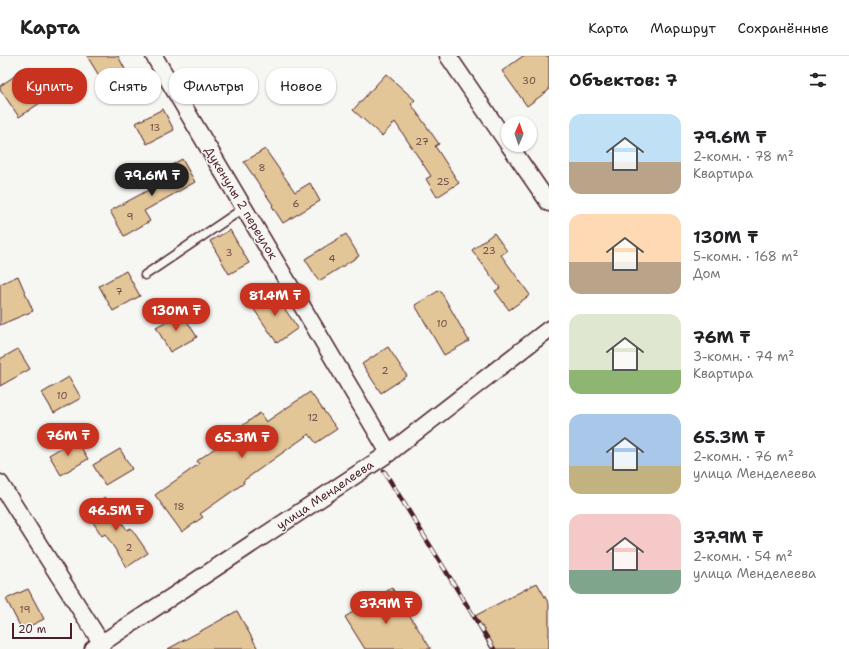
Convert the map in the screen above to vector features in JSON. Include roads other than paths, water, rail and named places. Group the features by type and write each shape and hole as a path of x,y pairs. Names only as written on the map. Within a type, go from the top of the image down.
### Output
{"street":[{"name":"Дукенулы 2 переулок","path":"154,56 389,453"},
{"path":"448,56 501,134"},
{"path":"514,152 549,203"},
{"name":"улица Менделеева","path":"97,647 389,453 549,330"},
{"path":"0,483 97,647"}],"lane":[{"path":"145,275 244,208"}],"railway":[{"path":"384,471 494,649"}]}
